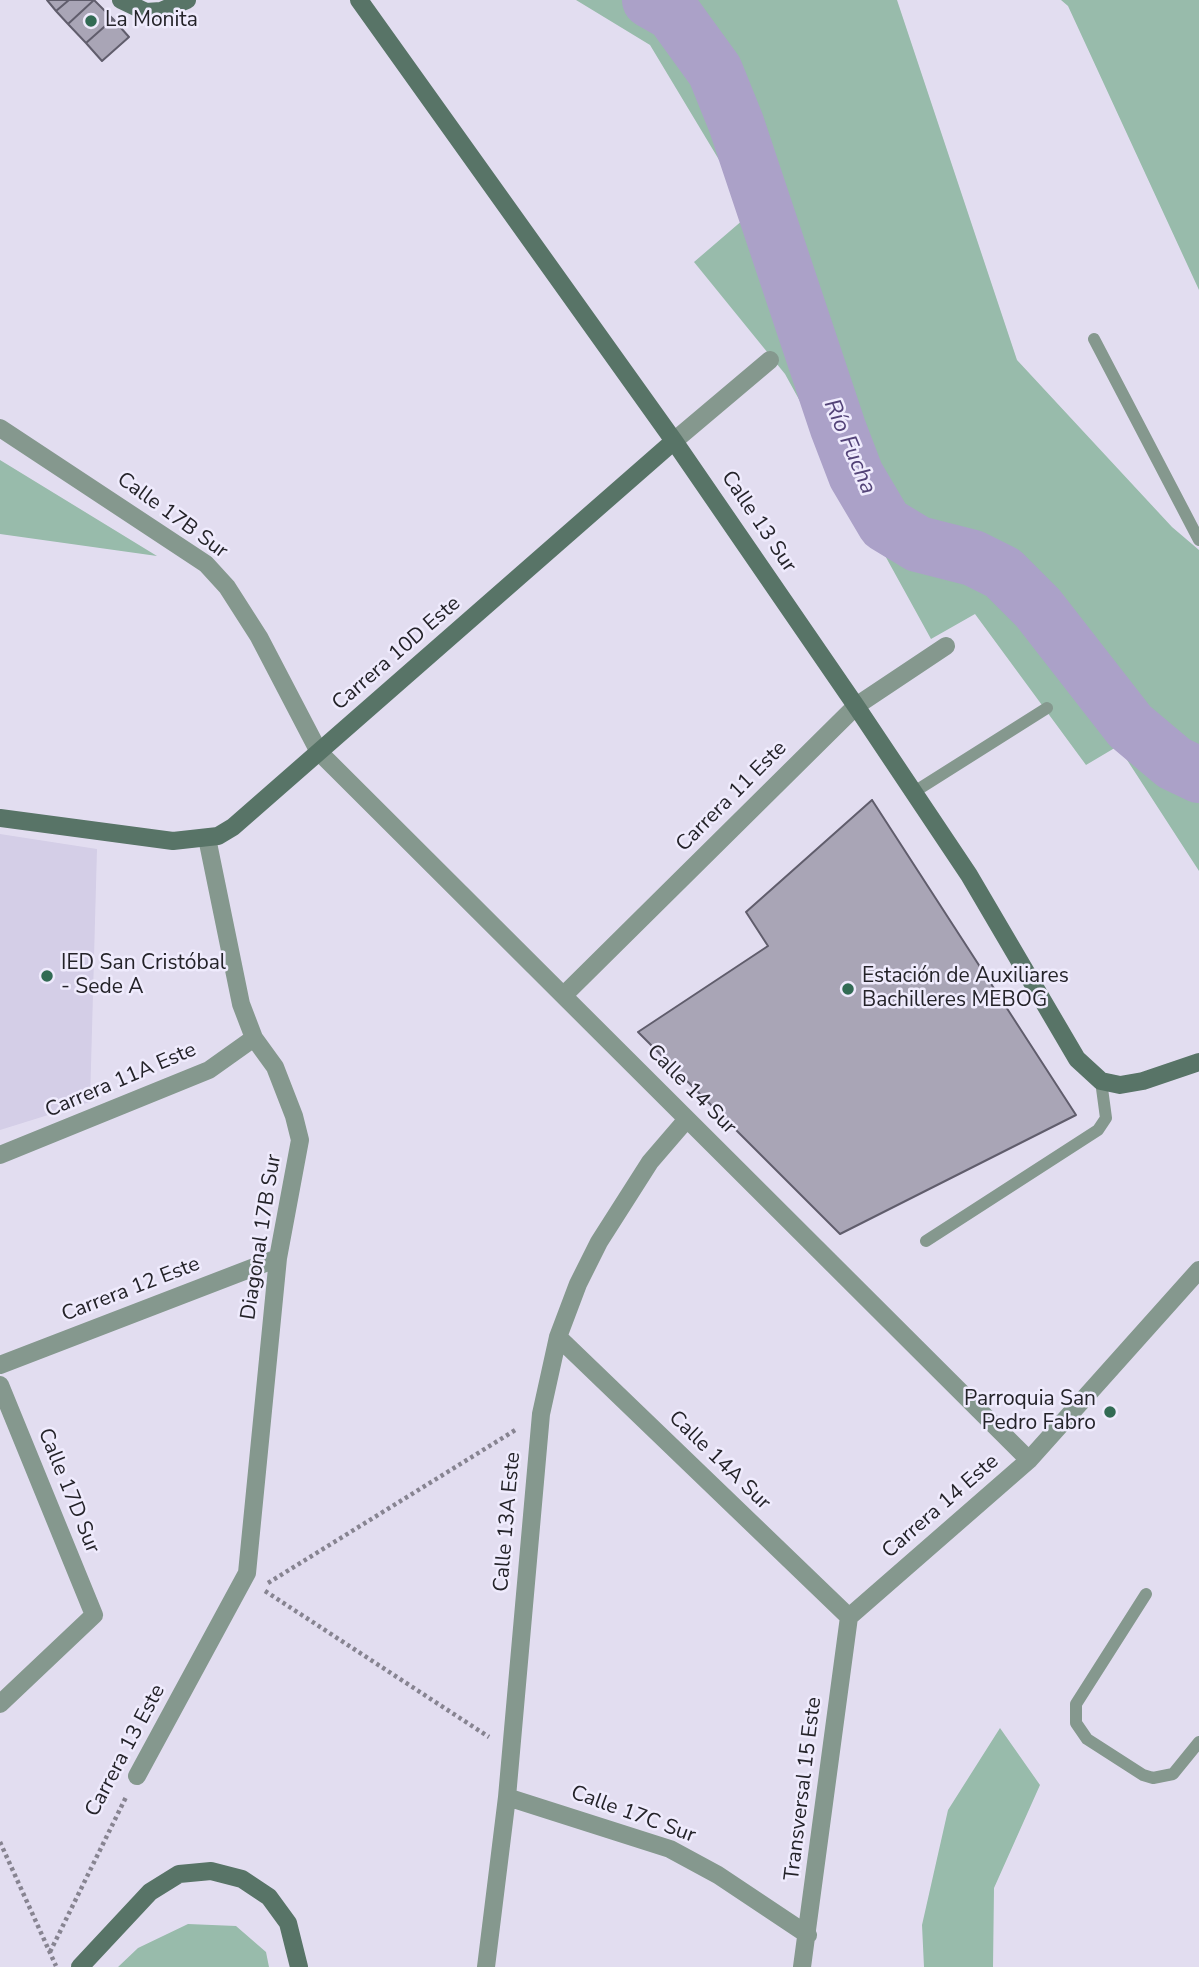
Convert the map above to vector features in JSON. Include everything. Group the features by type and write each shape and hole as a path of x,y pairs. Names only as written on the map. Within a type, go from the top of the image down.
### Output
{"main road":[{"path":"121,0 146,12 161,11 187,0"},
{"name":"Calle 13 Sur","path":"359,0 674,441 856,706 999,924 1077,1059 1101,1082"},
{"name":"Carrera 10D Este","path":"0,818 173,841 207,838 233,827 674,441"},
{"path":"1101,1082 1130,1085 1199,1062"},
{"path":"80,1967 150,1892 179,1874 211,1871 242,1879 269,1897 288,1923 299,1967"}],"street":[{"name":"Carrera 10D Este","path":"674,441 770,360"},
{"name":"Calle 17B Sur","path":"0,428 206,564 227,587 259,637 319,752"},
{"name":"Carrera 11 Este","path":"564,995 856,706 946,646"},
{"name":"Calle 14 Sur","path":"319,752 1029,1460"},
{"name":"Diagonal 17B Sur","path":"207,838 241,1004 254,1038 275,1067 300,1140 278,1258 247,1573"},
{"name":"Carrera 11A Este","path":"0,1155 209,1070 254,1038"},
{"name":"Calle 13A Este","path":"486,1967 508,1797 541,1414 558,1337 578,1284 599,1241 650,1162 687,1119"},
{"name":"Carrera 12 Este","path":"0,1365 278,1258"},
{"name":"Carrera 14 Este","path":"849,1617 1029,1460 1199,1270"},
{"name":"Calle 14A Sur","path":"558,1337 849,1617"},
{"name":"Calle 17D Sur","path":"0,1385 94,1615 0,1704"},
{"name":"Carrera 13 Este","path":"137,1776 247,1573"},
{"name":"Transversal 15 Este","path":"802,1967 849,1617"},
{"name":"Calle 17C Sur","path":"508,1797 670,1849 702,1865 808,1935"}],"lane":[{"path":"1094,339 1199,540"},
{"path":"914,792 1047,708"},
{"path":"926,1241 1098,1130 1106,1118 1101,1082"},
{"path":"1146,1594 1076,1704 1076,1723 1087,1739 1143,1775 1153,1778 1173,1774 1199,1742"}],"path":[{"path":"510,1751 261,1588 541,1414"},
{"name":"Carrera 13 Este","path":"50,1952 137,1776"},
{"path":"0,1842 57,1967"}],"shaded area":[{"name":"IED San Cristóbal - Sede A","path":"0,834 97,849 90,1102 0,1130"}],"green space":[{"path":"576,0 897,0 1017,360 1172,527 1199,550 1199,871 1118,746 1086,765 975,614 931,639 785,374 694,262 751,213 650,45"},
{"path":"1061,0 1199,0 1199,290 1068,6"},
{"path":"0,460 157,556 0,534"},
{"path":"1000,1728 1040,1785 994,1888 993,1967 924,1967 922,1925 948,1810"},
{"path":"188,1924 236,1926 266,1952 269,1967 118,1967 138,1948"}],"building":[{"path":"47,0 69,0 56,11"},
{"path":"69,0 94,0 68,24 56,11"},
{"name":"La Monita","path":"94,0 113,19 86,43 68,24"},
{"path":"113,19 129,37 102,61 86,43"},
{"name":"Estación de Auxiliares Bachilleres MEBOG","path":"872,800 1076,1115 840,1234 638,1032 768,946 746,912"}],"waterway":[{"name":"Río Fucha","path":"650,0 673,13 715,71 736,123 838,428 856,475 885,524 918,544 973,558 1003,573 1038,608 1130,726 1174,763 1199,775"}],"place":[{"name":"La Monita","path":"91,21"},
{"name":"IED San Cristóbal - Sede A","path":"47,976"},
{"name":"Estación de Auxiliares Bachilleres MEBOG","path":"848,989"},
{"name":"Parroquia San Pedro Fabro","path":"1110,1412"}]}
